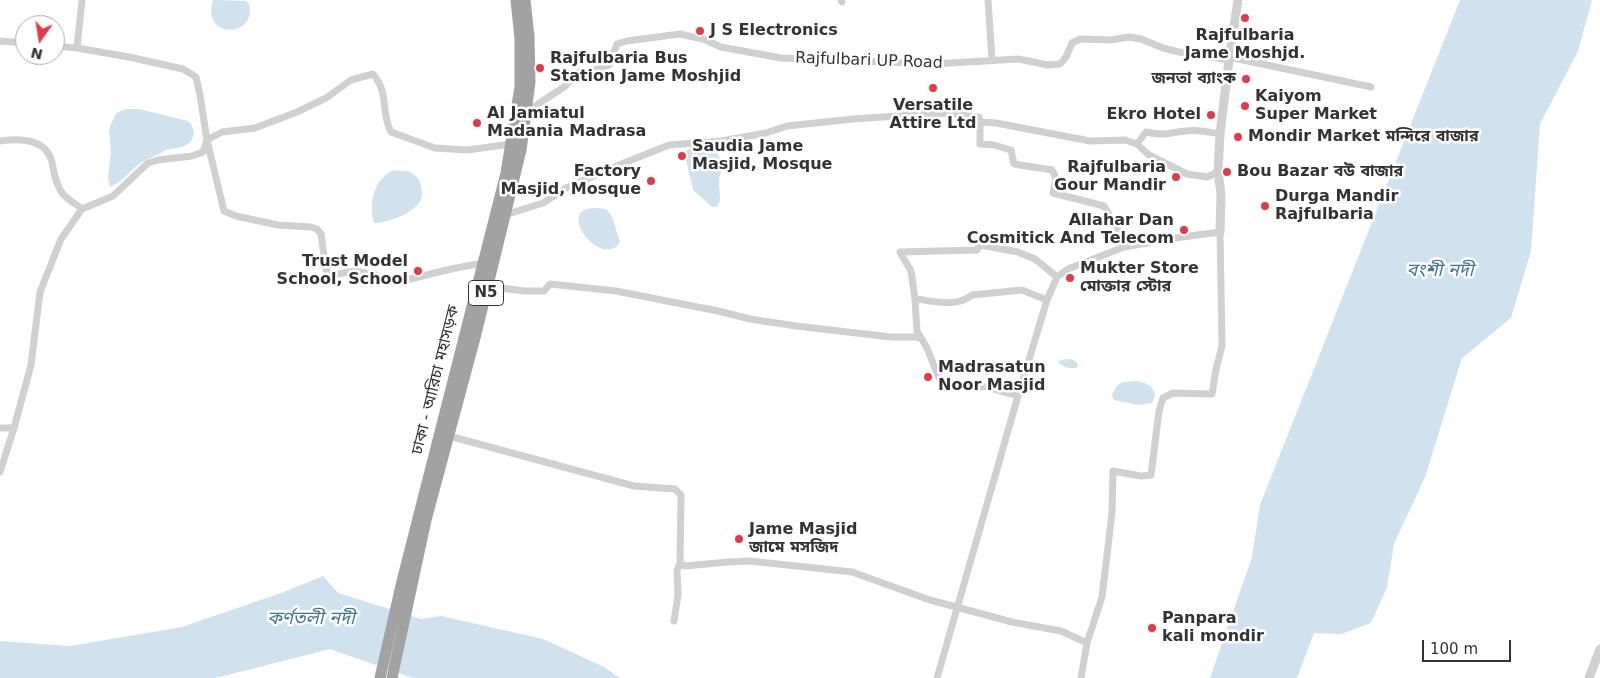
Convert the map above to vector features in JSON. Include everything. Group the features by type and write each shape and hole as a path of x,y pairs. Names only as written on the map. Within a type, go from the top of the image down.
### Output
{"highway":[{"name":"ঢাকা - আরিচা মহাসড়ক","path":"380,678 407,582 482,263 506,173 520,87 520,39 516,0"},
{"name":"N5","path":"392,678 407,582 449,436 520,150 530,82 530,37 525,0"}],"street":[{"path":"77,48 82,0"},
{"path":"988,0 992,60"},
{"path":"1081,678 1087,643 1102,597 1112,513 1112,471 1141,476 1151,474 1159,411 1163,398 1173,393 1212,394 1222,346 1221,194 1218,172 1220,134 1238,0"},
{"name":"Rajfulbari UP Road","path":"525,114 564,87 579,72 609,65 617,44 680,34 703,39 721,47 781,58 934,64 1018,59 1048,65 1060,64 1066,57 1072,43 1080,39 1111,40 1129,37 1141,39 1171,50 1229,58"},
{"path":"0,41 15,42"},
{"path":"65,47 182,69 196,77 207,140 224,211 236,216 278,225 317,229 320,234 326,270 332,274 355,271 376,275 388,282 482,263"},
{"path":"1229,58 1370,87"},
{"path":"0,472 14,428 30,364 40,292 61,239 82,209 112,196 148,163 192,156 203,152 207,140 222,132 255,128 297,112 326,98 350,80 373,74 384,92 386,123 391,132 435,148 467,150 511,144"},
{"path":"505,215 543,203 566,188 669,145 721,141 766,134 787,126 854,119 941,114 978,117 980,122 980,144 1011,150 1014,164 1052,170 1056,178 1053,193 1104,206 1118,229 1124,247"},
{"path":"980,122 996,123 1090,141 1124,140 1137,144 1149,155 1187,174 1207,177 1218,172"},
{"path":"1137,144 1146,132 1160,135 1186,130 1201,130 1220,134"},
{"path":"0,141 16,138 43,146 47,150 55,179 64,195 82,209"},
{"path":"936,678 1018,396 1047,300 1057,277 1068,269 1124,247 1220,232"},
{"path":"1018,396 986,387 944,384 939,378 922,338 917,331 916,298 911,271 900,252 977,250 980,245 996,247 1018,252 1035,259 1057,277"},
{"path":"487,286 544,291 550,284 616,291 718,310 750,319 891,337 922,338"},
{"path":"916,298 955,303 966,300 972,295 1022,290 1047,300"},
{"path":"0,428 14,428"},
{"path":"449,436 634,486 675,489 681,495 680,563 677,571 678,595 674,621"},
{"path":"680,563 685,566 750,562 852,572 930,600 1012,622 1061,631 1087,643"},
{"path":"1590,678 1600,650"}],"water":[{"path":"213,0 246,1 249,4 250,15 245,23 238,28 230,30 221,28 215,23 211,13"},
{"name":"বংশী নদী","path":"1460,0 1592,0 1578,51 1540,124 1531,251 1511,318 1462,358 1425,477 1394,544 1387,587 1371,623 1341,634 1314,633 1297,678 1210,678 1252,557 1260,505"},
{"path":"127,109 139,109 188,121 192,125 194,133 188,144 166,150 144,161 110,187 108,177 111,152 110,126 116,113"},
{"path":"714,146 722,169 719,179 720,201 717,207 712,207 693,190 685,156 685,151 691,148"},
{"path":"392,171 407,171 418,178 422,194 420,201 417,206 406,214 374,223 372,201 374,193 381,180"},
{"path":"599,208 607,210 612,217 620,242 613,248 604,249 595,245 587,239 581,230 580,214 587,209"},
{"path":"1065,359 1075,361 1078,367 1068,368 1059,364 1059,361"},
{"path":"1136,381 1145,383 1152,388 1155,394 1152,403 1139,405 1114,400 1112,395 1118,385 1123,382"},
{"name":"কর্ণতলী নদী","path":"323,576 338,593 421,619 441,616 543,639 604,667 620,678 413,678 330,649 216,678 0,678 0,641 70,646 182,627 284,592"}],"place":[{"name":"Rajfulbaria Jame Moshjd.","path":"1245,18"},
{"name":"J S Electronics","path":"700,31"},
{"name":"Rajfulbaria Bus Station Jame Moshjid","path":"540,68"},
{"name":"জনতা ব্যাংক","path":"1246,79"},
{"name":"Versatile Attire Ltd","path":"933,88"},
{"name":"Kaiyom Super Market","path":"1245,106"},
{"name":"Ekro Hotel","path":"1211,115"},
{"name":"Al Jamiatul Madania Madrasa","path":"477,123"},
{"name":"Mondir Market মন্দিরে বাজার","path":"1238,137"},
{"name":"Saudia Jame Masjid, Mosque","path":"682,156"},
{"name":"Bou Bazar বউ বাজার","path":"1227,172"},
{"name":"Rajfulbaria Gour Mandir","path":"1176,177"},
{"name":"Factory Masjid, Mosque","path":"651,181"},
{"name":"Durga Mandir Rajfulbaria","path":"1265,206"},
{"name":"Allahar Dan Cosmitick And Telecom","path":"1184,230"},
{"name":"Trust Model School, School","path":"418,271"},
{"name":"Mukter Store মোক্তার স্টোর","path":"1070,278"},
{"name":"Madrasatun Noor Masjid","path":"928,377"},
{"name":"Jame Masjid জামে মসজিদ","path":"739,539"},
{"name":"Panpara kali mondir","path":"1152,628"}]}
